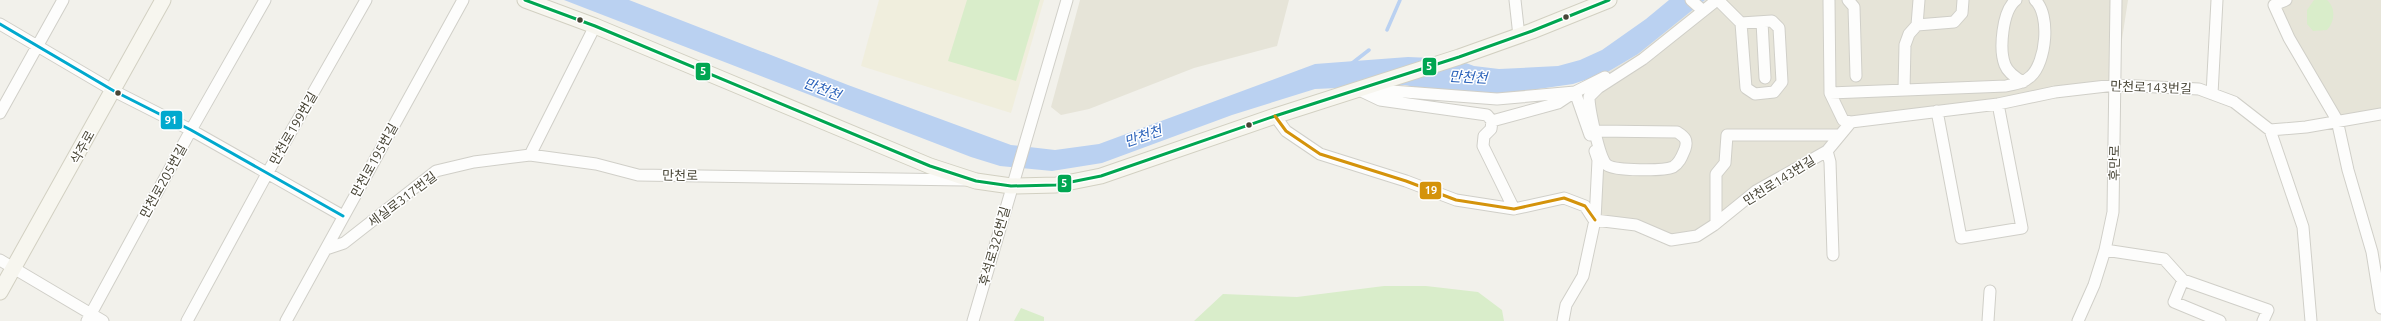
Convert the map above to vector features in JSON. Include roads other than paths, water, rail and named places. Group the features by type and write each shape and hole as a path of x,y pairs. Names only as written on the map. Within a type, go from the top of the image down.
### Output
{"street":[{"path":"0,113 63,0"},
{"name":"삭주로","path":"0,292 114,91 163,0"},
{"name":"만천로205번길","path":"88,318 191,130 265,0"},
{"name":"만천로199번길","path":"187,321 268,172 366,0"},
{"name":"만천로195번길","path":"286,321 463,0"},
{"name":"만천로","path":"524,0 595,26 930,166 976,181"},
{"name":"후석로326번길","path":"973,321 1011,186 1017,172 1067,0"},
{"path":"1515,0 1519,36 1609,0"},
{"path":"1492,121 1558,103 1575,92 1607,76 1639,56 1697,6 1713,0"},
{"path":"1596,131 1672,131 1682,135 1687,144 1679,163 1674,167 1662,169 1618,169 1605,163 1589,108 1589,97 1598,88 1643,59 1718,0 1741,22 1744,84 1755,94 1770,94 1778,90 1782,82 1780,33 1775,23 1741,22"},
{"path":"1851,122 1843,120 1830,93 1829,0 1847,0 1854,7 1856,76"},
{"path":"1904,90 1905,45 1909,34 1917,25 1919,0"},
{"path":"1917,25 1954,22 1962,13 1963,0"},
{"path":"2016,0 2010,7 2004,19 2003,57 2008,71 2024,82"},
{"path":"1830,93 2006,86 2024,82 2036,70 2042,56 2044,19 2041,8 2035,0"},
{"name":"후만로","path":"2078,321 2094,285 2105,250 2113,212 2116,0"},
{"path":"2212,94 2217,0"},
{"path":"2286,0 2274,5 2289,38 2337,120 2348,170 2372,252 2381,308"},
{"path":"1762,22 1765,78"},
{"path":"0,24 114,91 191,130 268,172 343,216"},
{"path":"530,155 595,26"},
{"name":"만천로","path":"530,155 596,164 638,175 976,181 1011,186 1056,185 1101,176 1275,116 1459,58 1519,36"},
{"name":"만천로143번길","path":"1595,220 1636,224 1671,240 1697,236 1756,191 1827,151 1851,122 1998,104 2055,92 2115,84 2199,89 2234,102 2270,130"},
{"path":"1364,89 1497,99 1575,92"},
{"path":"1364,89 1380,100 1487,115 1492,121 1491,128 1484,136 1483,146 1514,209"},
{"path":"1563,321 1566,305 1583,276 1595,220 1598,160 1575,92"},
{"path":"1937,111 1961,238 2022,228 1998,104"},
{"path":"2311,321 2303,227 2298,208 2270,130 2306,127 2337,120 2381,114"},
{"path":"1275,116 1290,134 1320,154 1406,181 1456,200 1514,209 1564,198 1585,206 1595,220"},
{"path":"1716,223 1716,174 1724,163 1725,137 1727,135 1839,135"},
{"path":"1827,151 1830,162 1833,255"},
{"name":"세실로317번길","path":"326,249 344,243 436,171 474,162 530,155"},
{"path":"2105,250 2164,259 2183,280 2268,310 2263,321"},
{"path":"0,260 88,318 103,321"},
{"path":"2183,280 2174,302 2220,321"},
{"path":"1988,321 1990,291"}],"water":[{"name":"만천천","path":"564,0 629,0 848,85 1011,145 1055,150 1099,144 1315,64 1408,57 1455,59 1474,66 1499,69 1558,66 1580,60 1602,50 1646,19 1669,0 1705,0 1638,54 1606,73 1573,84 1496,95 1433,91 1405,85 1315,89 1232,115 1102,163 1052,171 1000,166 971,157"}],"waterway":[{"path":"1387,30 1400,0"},
{"path":"1351,64 1369,50"}]}
